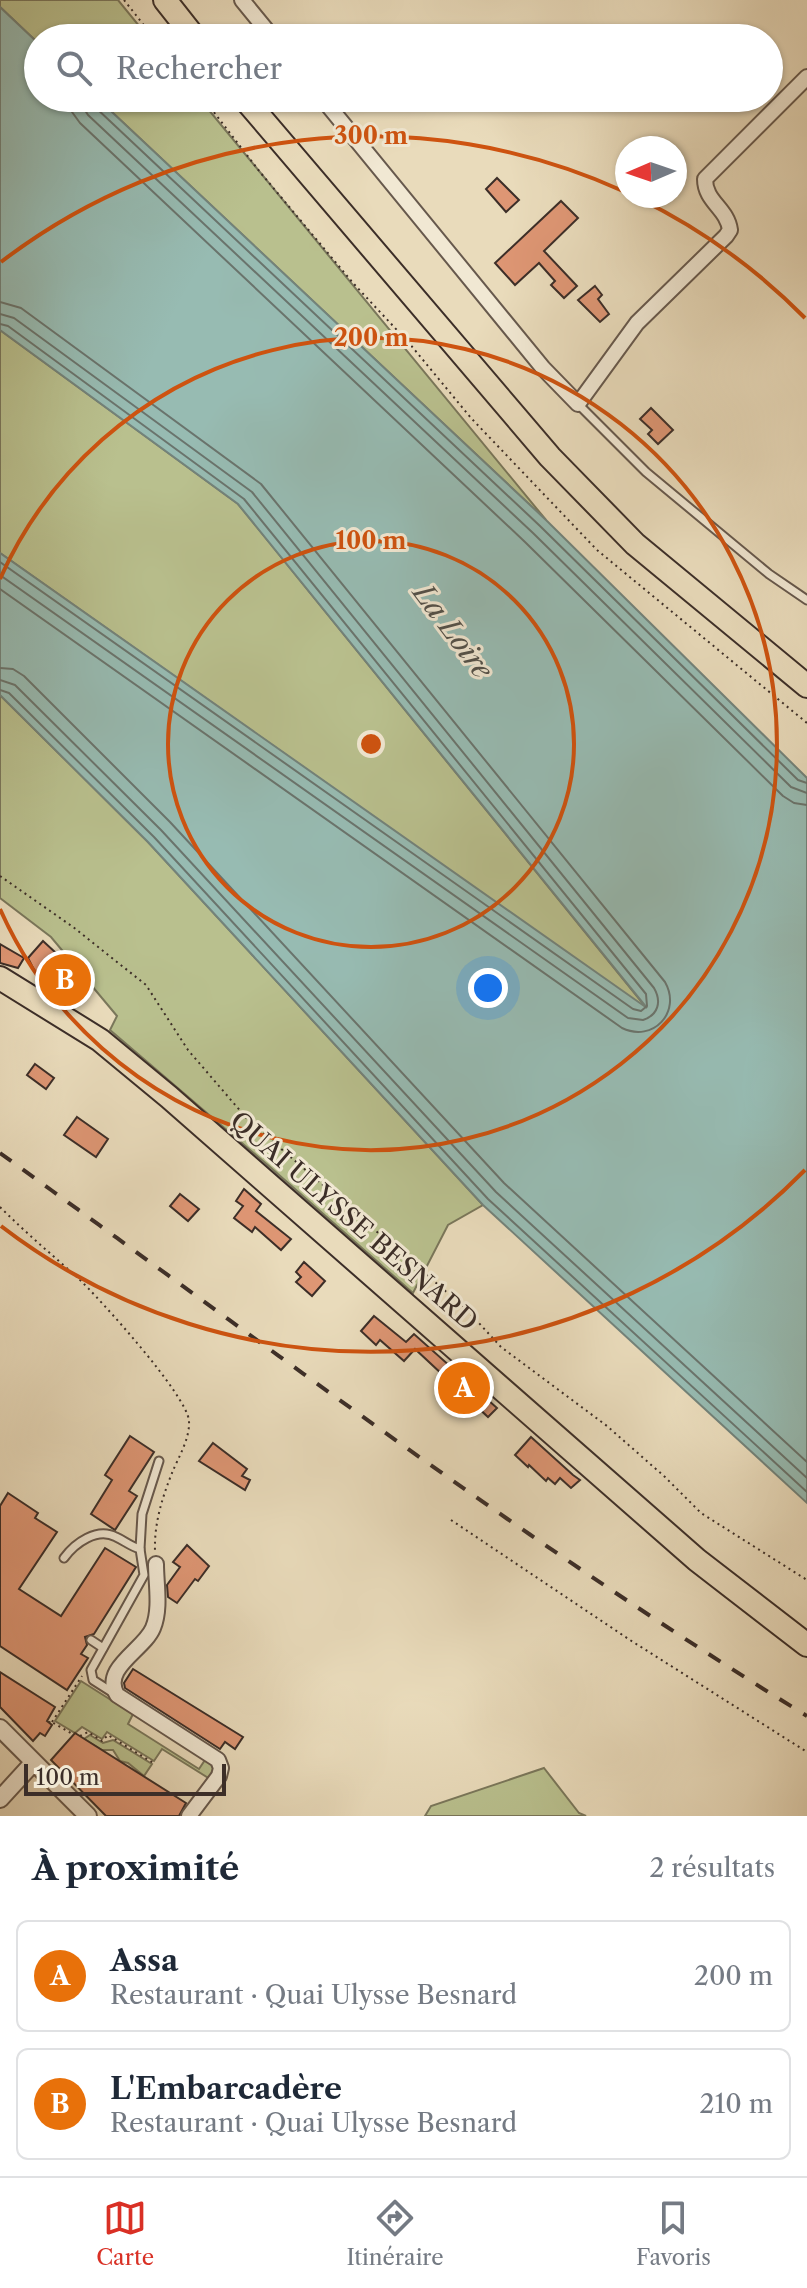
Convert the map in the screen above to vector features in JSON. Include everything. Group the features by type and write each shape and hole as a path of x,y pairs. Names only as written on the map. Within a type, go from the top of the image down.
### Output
{"main road":[{"path":"165,0 184,24"},
{"path":"256,112 550,457 635,544 807,686"},
{"name":"QUAI ULYSSE BESNARD","path":"0,978 100,1040 169,1097 697,1560 807,1645"}],"street":[{"path":"242,0 262,24"},
{"path":"783,101 807,77"},
{"path":"333,112 533,357 578,404 637,323 730,230 726,216 708,197 705,179 772,112"},
{"path":"156,1564 156,1619 152,1632 117,1670 112,1680 117,1695 218,1760 221,1768 219,1776 189,1816"},
{"path":"0,1728 88,1816"},
{"path":"0,1799 33,1763"}],"lane":[{"path":"578,404 646,472 769,574 807,600"},
{"path":"117,1695 93,1680 91,1670 144,1575 140,1549 142,1514 159,1461"},
{"path":"64,1558 82,1539 100,1535 116,1536 140,1549"},
{"path":"91,1640 103,1648"}],"path":[{"path":"124,0 143,24"},
{"path":"214,112 353,283 409,343 471,418 597,550 807,723"},
{"path":"0,876 73,927 146,985 188,1050 249,1121 465,1308 501,1347 607,1426 701,1513 807,1580"},
{"path":"0,1207 78,1278 170,1383 182,1403 189,1421 184,1445 157,1521 156,1564"},
{"path":"451,1520 630,1640 807,1752"},
{"path":"74,1735 51,1722 85,1668"},
{"path":"80,1736 88,1732 102,1741 108,1735 155,1764"}],"green space":[{"path":"0,0 118,0 138,24 24,24 24,30 0,7"},
{"path":"112,112 211,112 546,520"},
{"path":"0,330 238,504 649,1011 0,553"},
{"path":"0,695 148,842 483,1205 448,1225 413,1293 110,1030 117,1016 51,937 0,898"},
{"path":"81,1681 133,1714 128,1724 199,1769 205,1760 212,1765 215,1773 210,1779 162,1749 154,1761 107,1732 102,1739 82,1727 75,1733 55,1721"},
{"path":"90,1735 103,1743 113,1740 152,1764 144,1776 128,1763 120,1761 113,1750 102,1750 84,1739"},
{"path":"544,1768 579,1813 586,1816 425,1816 431,1806"}],"water":[{"name":"La Loire","path":"0,7 24,30 24,112 112,112 546,520 807,778 807,1503 483,1205 148,842 0,695 0,553 647,1008 238,504 0,330"}],"building":[{"path":"497,178 519,200 506,212 486,189"},
{"path":"561,201 578,218 544,251 577,286 564,298 551,285 555,281 539,263 515,285 495,263"},
{"path":"595,286 602,295 598,299 609,314 600,322 578,300"},
{"path":"651,408 673,430 658,444 648,434 652,430 640,419"},
{"path":"43,941 70,966 66,968 75,988 62,994 53,974 45,979 42,971 36,974 28,958"},
{"path":"0,944 24,958 18,968 0,963"},
{"path":"35,1064 54,1078 46,1089 27,1075"},
{"path":"77,1117 108,1139 96,1157 64,1135"},
{"path":"244,1189 261,1204 256,1211 291,1239 281,1250 255,1227 252,1232 234,1218 243,1206 236,1201"},
{"path":"180,1194 199,1209 188,1221 170,1206"},
{"path":"304,1262 325,1281 312,1296 296,1282 301,1277 296,1272"},
{"path":"374,1316 406,1342 414,1334 497,1408 488,1417 415,1349 404,1361 380,1340 376,1345 361,1331"},
{"path":"130,1436 154,1452 129,1491 137,1496 115,1530 91,1514 112,1480 105,1475"},
{"path":"531,1437 580,1480 571,1488 560,1478 555,1484 528,1467 515,1455"},
{"path":"213,1443 247,1469 242,1476 250,1480 245,1490 199,1461"},
{"path":"8,1493 38,1513 35,1518 57,1532 19,1589 61,1616 105,1548 136,1567 94,1634 85,1637 87,1645 81,1654 88,1658 67,1690 0,1646 0,1506"},
{"path":"187,1545 209,1566 177,1603 168,1597 167,1585 180,1567 173,1562"},
{"path":"133,1669 243,1737 235,1749 225,1742 220,1749 125,1688 124,1683"},
{"path":"0,1672 55,1707 47,1721 52,1725 45,1736 40,1733 33,1741 0,1707"},
{"path":"75,1733 186,1803 179,1816 106,1816 51,1760"}],"railway":[{"path":"0,1153 499,1513 807,1716"}],"place":[{"name":"L'Embarcadère","path":"65,980"},
{"name":"Assa","path":"464,1388"}]}
